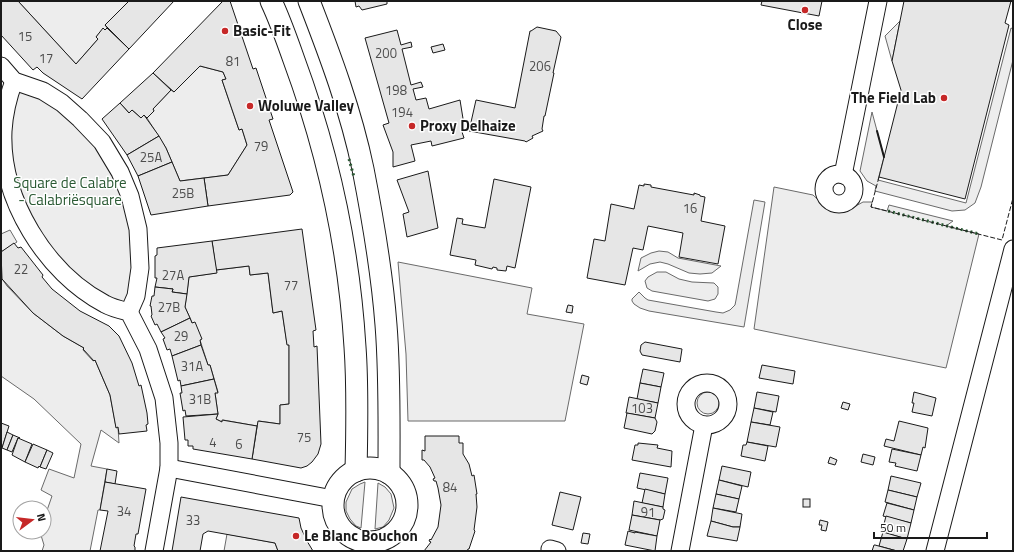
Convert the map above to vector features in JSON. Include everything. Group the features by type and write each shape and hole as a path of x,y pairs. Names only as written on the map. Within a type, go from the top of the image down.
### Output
{"main road":[{"path":"271,1 304,87 322,144 346,260 355,347 358,424 356,471"},
{"path":"309,1 324,40 347,110 362,167 377,249 386,325 389,473"},
{"path":"363,468 372,468 389,473 403,488 408,506 406,516 396,532 384,545 367,543 354,545 335,519 333,499 336,490 346,476 363,468"}],"street":[{"path":"843,175 878,1"},
{"path":"1,66 14,81 43,91 62,103 80,119 102,142 120,172 130,196 138,229 140,268 136,296 128,312"},
{"path":"14,81 7,100 3,132 5,159 12,190 24,221 39,246 55,265 77,285 106,304 128,312 148,349 164,398 169,443 169,468 154,551"},
{"path":"935,551 1013,249"},
{"path":"680,551 704,425"},
{"path":"169,468 333,499"}],"shaded area":[{"path":"18,1 129,1 105,25 107,28 105,30 103,29 96,37 98,39 76,64"},
{"path":"900,21 892,61 885,36"},
{"path":"1011,28 1013,29 1013,60 981,187 975,203 965,210 952,211 875,191 876,186 867,181 860,171 872,112 884,157 878,180 966,203"},
{"path":"200,66 223,72 226,79 222,80 239,130 242,129 247,145 228,175 180,181 166,148 147,118 154,111 153,109 171,90 174,92"},
{"name":"Square de Calabre - Calabriësquare","path":"32,90 88,132 121,184 136,259 128,299 123,302 117,303 67,272 26,213 7,145 14,96 19,92"},
{"path":"774,187 813,195 827,208 835,212 845,212 863,202 872,202 871,207 887,211 889,205 953,221 946,226 979,234 946,368 754,329"},
{"path":"754,200 765,202 744,327 649,311 634,304 632,299 639,292 648,300 723,313 730,310 735,305"},
{"path":"10,230 17,242 1,252 1,234"},
{"path":"659,251 668,252 678,258 721,266 712,273 700,274 689,273 660,262 650,264 638,271 641,258"},
{"path":"398,262 532,288 527,314 584,324 565,421 408,421 406,354"},
{"path":"249,266 250,275 268,273 273,313 282,311 287,344 289,345 289,404 280,405 280,424 259,421 257,426 223,420 222,422 216,419 218,414 215,393 218,392 210,365 208,365 200,340 185,307 189,277 216,273 216,270"},
{"path":"657,272 666,272 679,279 692,282 714,283 718,287 718,294 715,299 708,301 652,291 647,288 645,281 648,277"},
{"path":"1,277 7,286 33,313 63,336 84,348 83,350 93,361 95,360 110,395 116,427 118,427 119,443 101,430 91,466 107,469 100,510 98,510 90,551 42,551 44,545 42,540 52,540 52,500 51,500 52,496 41,490 49,469 74,478 81,444 34,399 1,376"},
{"path":"708,392 716,395 719,403 716,411 708,414 700,411 697,403 700,395"},
{"path":"365,482 361,528 356,526 350,519 346,511 346,502 352,489"},
{"path":"378,483 385,487 391,494 394,508 389,520 383,527 375,529"},
{"path":"227,534 275,543 278,551 224,551"}],"building":[{"path":"1,1 18,1 76,64 98,39 96,37 103,28 105,30 107,28 129,49 82,99 43,73 37,67 33,70 1,35"},
{"path":"129,1 174,1 129,49 105,25"},
{"name":"Woluwe Valley","path":"223,1 230,1 253,69 256,68 273,119 269,120 293,192 290,195 208,206 204,178 228,175 247,145 242,129 239,130 222,80 226,79 223,72 200,66 174,92 153,73"},
{"path":"355,1 387,1 387,4 362,10 359,6 356,7"},
{"name":"Close","path":"762,1 822,1 819,16 761,5"},
{"name":"The Field Lab","path":"904,1 1011,1 1005,23 1009,25 965,199 879,177 901,90 892,61"},
{"path":"537,27 556,31 561,37 544,116 543,131 532,136 533,138 526,142 469,131 476,100 515,108 530,31"},
{"path":"397,30 401,45 411,42 412,47 402,49 411,85 421,82 423,87 413,89 416,100 426,98 429,109 460,100 465,131 462,132 464,138 432,146 431,141 411,145 415,161 393,167 393,152 383,125 389,123 365,38"},
{"path":"443,44 445,50 433,53 431,47"},
{"path":"153,73 171,90 153,109 154,111 147,118 144,115 141,118 132,110 129,113 120,103"},
{"path":"120,103 129,113 132,110 141,118 144,115 159,136 127,155 102,119"},
{"path":"159,136 172,162 138,176 127,155"},
{"path":"172,162 180,181 204,178 208,206 151,215 138,176"},
{"path":"428,171 438,228 407,237 403,214 409,212 397,180"},
{"path":"494,179 531,187 515,268 507,266 506,271 497,270 497,268 493,267 492,269 475,265 476,260 450,255 457,218 463,219 462,224 485,228"},
{"path":"644,184 651,185 651,187 694,195 694,193 705,197 701,221 725,226 718,264 679,257 683,233 648,226 643,250 633,248 625,285 587,278 594,239 605,241 611,204 634,209 639,185 644,186"},
{"path":"302,229 316,330 313,331 314,347 317,346 321,444 318,454 312,462 301,468 252,459 258,421 280,424 280,405 289,404 289,345 287,345 282,311 273,313 268,273 250,275 249,266 216,270 212,241"},
{"path":"212,241 217,273 189,277 187,294 172,292 173,289 155,287 157,278 155,278 155,256 157,255 157,248"},
{"path":"14,243 18,248 21,247 52,289 80,311 109,326 119,336 132,363 139,386 141,385 147,413 147,431 119,434 118,427 116,428 110,395 95,360 94,361 83,349 84,348 63,336 33,313 2,279 1,252"},
{"path":"155,287 173,289 172,292 187,294 185,307 190,318 161,332 157,324 155,325 151,316 150,306 152,296 154,296"},
{"path":"568,305 573,306 572,313 566,312"},
{"path":"190,318 192,323 195,322 202,339 200,340 201,345 172,356 170,349 167,350 163,339 165,338 161,332"},
{"path":"645,342 682,349 680,362 642,355 640,351 641,345"},
{"path":"201,345 208,365 210,365 214,379 181,386 180,380 178,381 172,356"},
{"path":"762,365 795,371 793,384 759,378"},
{"path":"643,369 664,373 661,387 640,383"},
{"path":"582,375 589,377 587,385 580,383"},
{"path":"214,379 218,393 215,393 218,414 186,416 185,410 183,411 180,393 182,393 181,386"},
{"path":"640,383 661,387 658,403 637,399"},
{"path":"757,392 779,396 776,412 754,408"},
{"path":"914,392 936,398 932,416 912,412"},
{"path":"629,397 658,403 655,418 626,413"},
{"path":"843,402 850,404 848,410 841,408"},
{"path":"754,408 773,412 770,425 751,422"},
{"path":"627,413 655,418 657,422 655,431 652,434 624,428"},
{"path":"218,414 216,419 222,422 222,420 257,426 252,459 193,449 193,446 188,446 188,440 185,440 183,417"},
{"path":"899,421 928,428 925,448 923,447 921,455 884,446 886,439 894,441"},
{"path":"751,422 780,427 776,447 747,442"},
{"path":"1,423 9,426 2,448 1,447"},
{"path":"7,432 13,435 7,450 2,448"},
{"path":"13,435 20,438 18,438 12,452 7,450"},
{"path":"425,436 459,436 459,443 463,443 463,454 469,464 472,476 474,475 477,494 475,531 467,551 424,551 431,542 429,541 438,527 441,505 436,481 433,479 435,478 430,467 424,460 422,460 422,450 425,451"},
{"path":"18,438 32,444 25,462 12,455"},
{"path":"747,442 768,446 765,461 741,456 743,445 746,445"},
{"path":"638,443 658,445 657,448 672,451 671,467 632,460 635,445 638,445"},
{"path":"33,444 47,450 40,467 39,466 38,468 25,462"},
{"path":"892,449 921,455 917,471 895,466 896,463 889,462"},
{"path":"47,450 53,453 46,469 40,467"},
{"path":"863,454 875,457 873,465 861,462"},
{"path":"830,457 837,460 835,465 828,463"},
{"path":"722,466 751,472 748,487 719,480"},
{"path":"107,469 117,471 115,484 105,482"},
{"path":"640,473 668,478 665,494 637,488"},
{"path":"891,476 921,483 917,497 888,490"},
{"path":"719,480 742,486 739,499 716,494"},
{"path":"105,482 146,489 138,534 136,534 134,546 135,551 100,551 108,511 100,510"},
{"path":"645,489 665,494 663,507 642,503"},
{"path":"888,490 917,497 914,510 885,502"},
{"path":"560,492 581,497 573,530 552,525"},
{"path":"716,494 739,499 736,512 713,508"},
{"path":"181,497 299,518 301,528 313,551 278,551 275,543 208,531 203,534 200,551 172,551"},
{"path":"803,499 810,499 810,507 803,507"},
{"path":"634,501 663,507 665,510 663,519 660,520 632,515"},
{"path":"887,503 914,510 911,523 883,516"},
{"path":"713,508 742,514 740,527 733,527 711,521"},
{"path":"632,515 660,520 657,536 629,530"},
{"path":"886,516 911,523 907,539 882,532"},
{"path":"820,520 828,522 826,531 821,530 822,525 819,525"},
{"path":"711,521 733,527 740,527 737,541 707,536"},
{"path":"628,531 657,536 655,551 625,545"},
{"path":"883,532 907,539 903,551 897,551 879,546"},
{"path":"583,533 590,534 588,544 581,543"},
{"path":"875,545 897,551 872,551"}],"hedge":[{"path":"349,159 354,177"},
{"path":"888,211 979,234"}],"fence":[{"path":"879,177 871,207 1002,240 1013,198"}],"wall":[{"path":"877,131 884,157"}],"place":[{"name":"Close","path":"805,10"},
{"name":"Basic-Fit","path":"225,31"},
{"name":"The Field Lab","path":"944,98"},
{"name":"Woluwe Valley","path":"250,106"},
{"name":"Proxy Delhaize","path":"412,126"},
{"name":"Le Blanc Bouchon","path":"296,536"}]}
